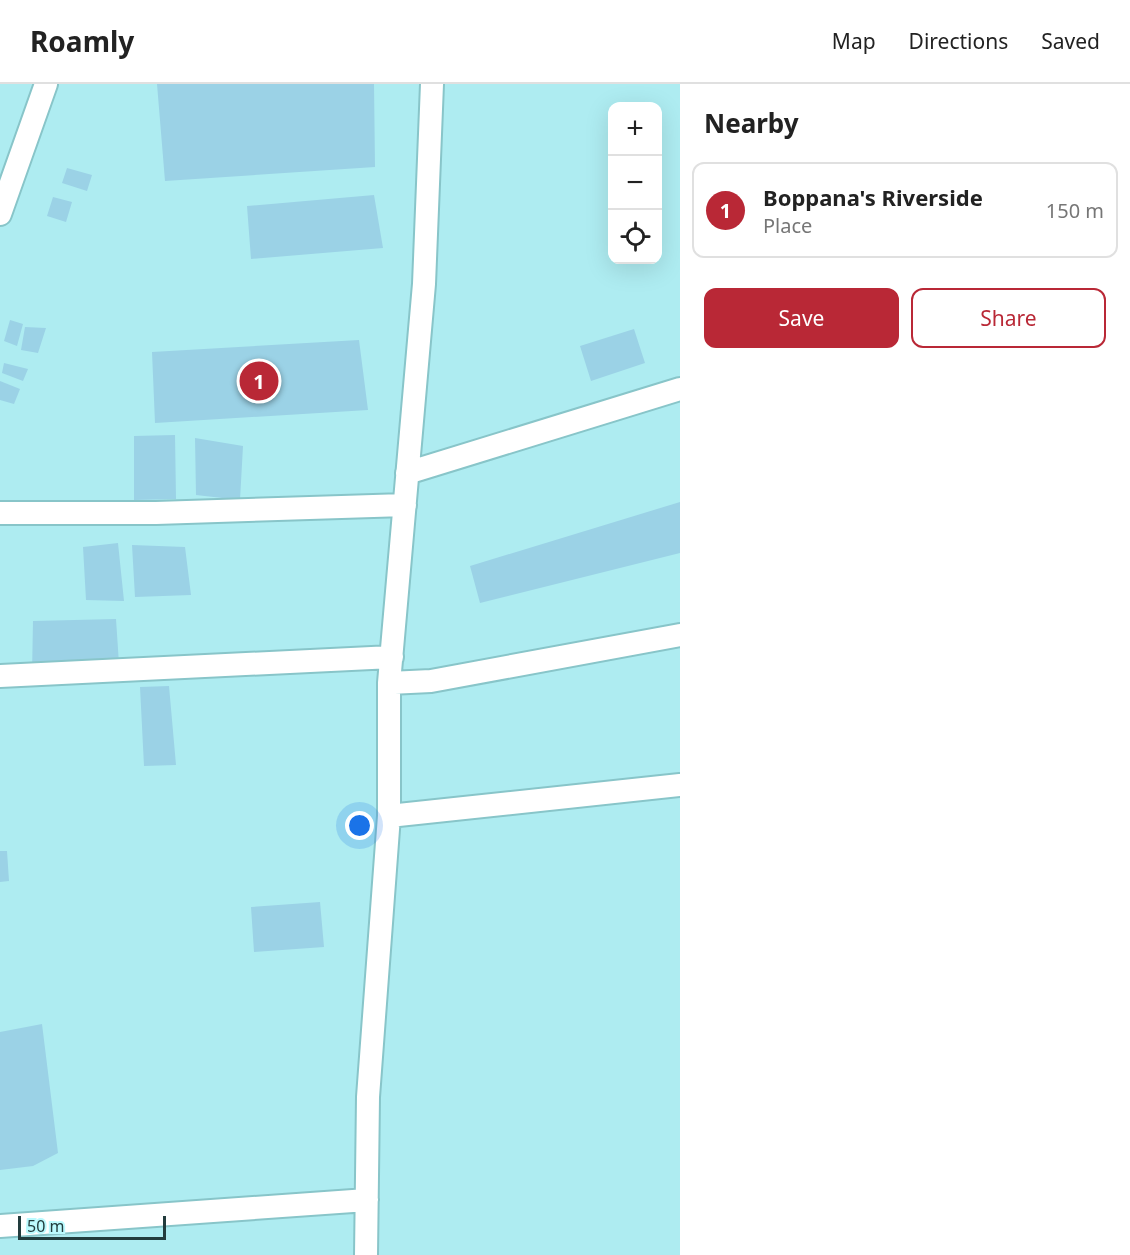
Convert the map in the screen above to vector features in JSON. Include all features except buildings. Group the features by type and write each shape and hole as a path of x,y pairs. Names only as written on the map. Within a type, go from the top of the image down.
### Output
{"street":[{"path":"0,214 46,84"},
{"path":"366,1255 368,1097 389,816 389,683 424,284 432,84"},
{"path":"407,473 680,389"},
{"path":"0,513 156,513 405,505"},
{"path":"389,683 431,681 680,635"},
{"path":"0,676 392,657"},
{"path":"389,816 680,784"},
{"path":"0,1226 367,1200"}],"place":[{"name":"Boppana's Riverside","path":"259,381"}]}
